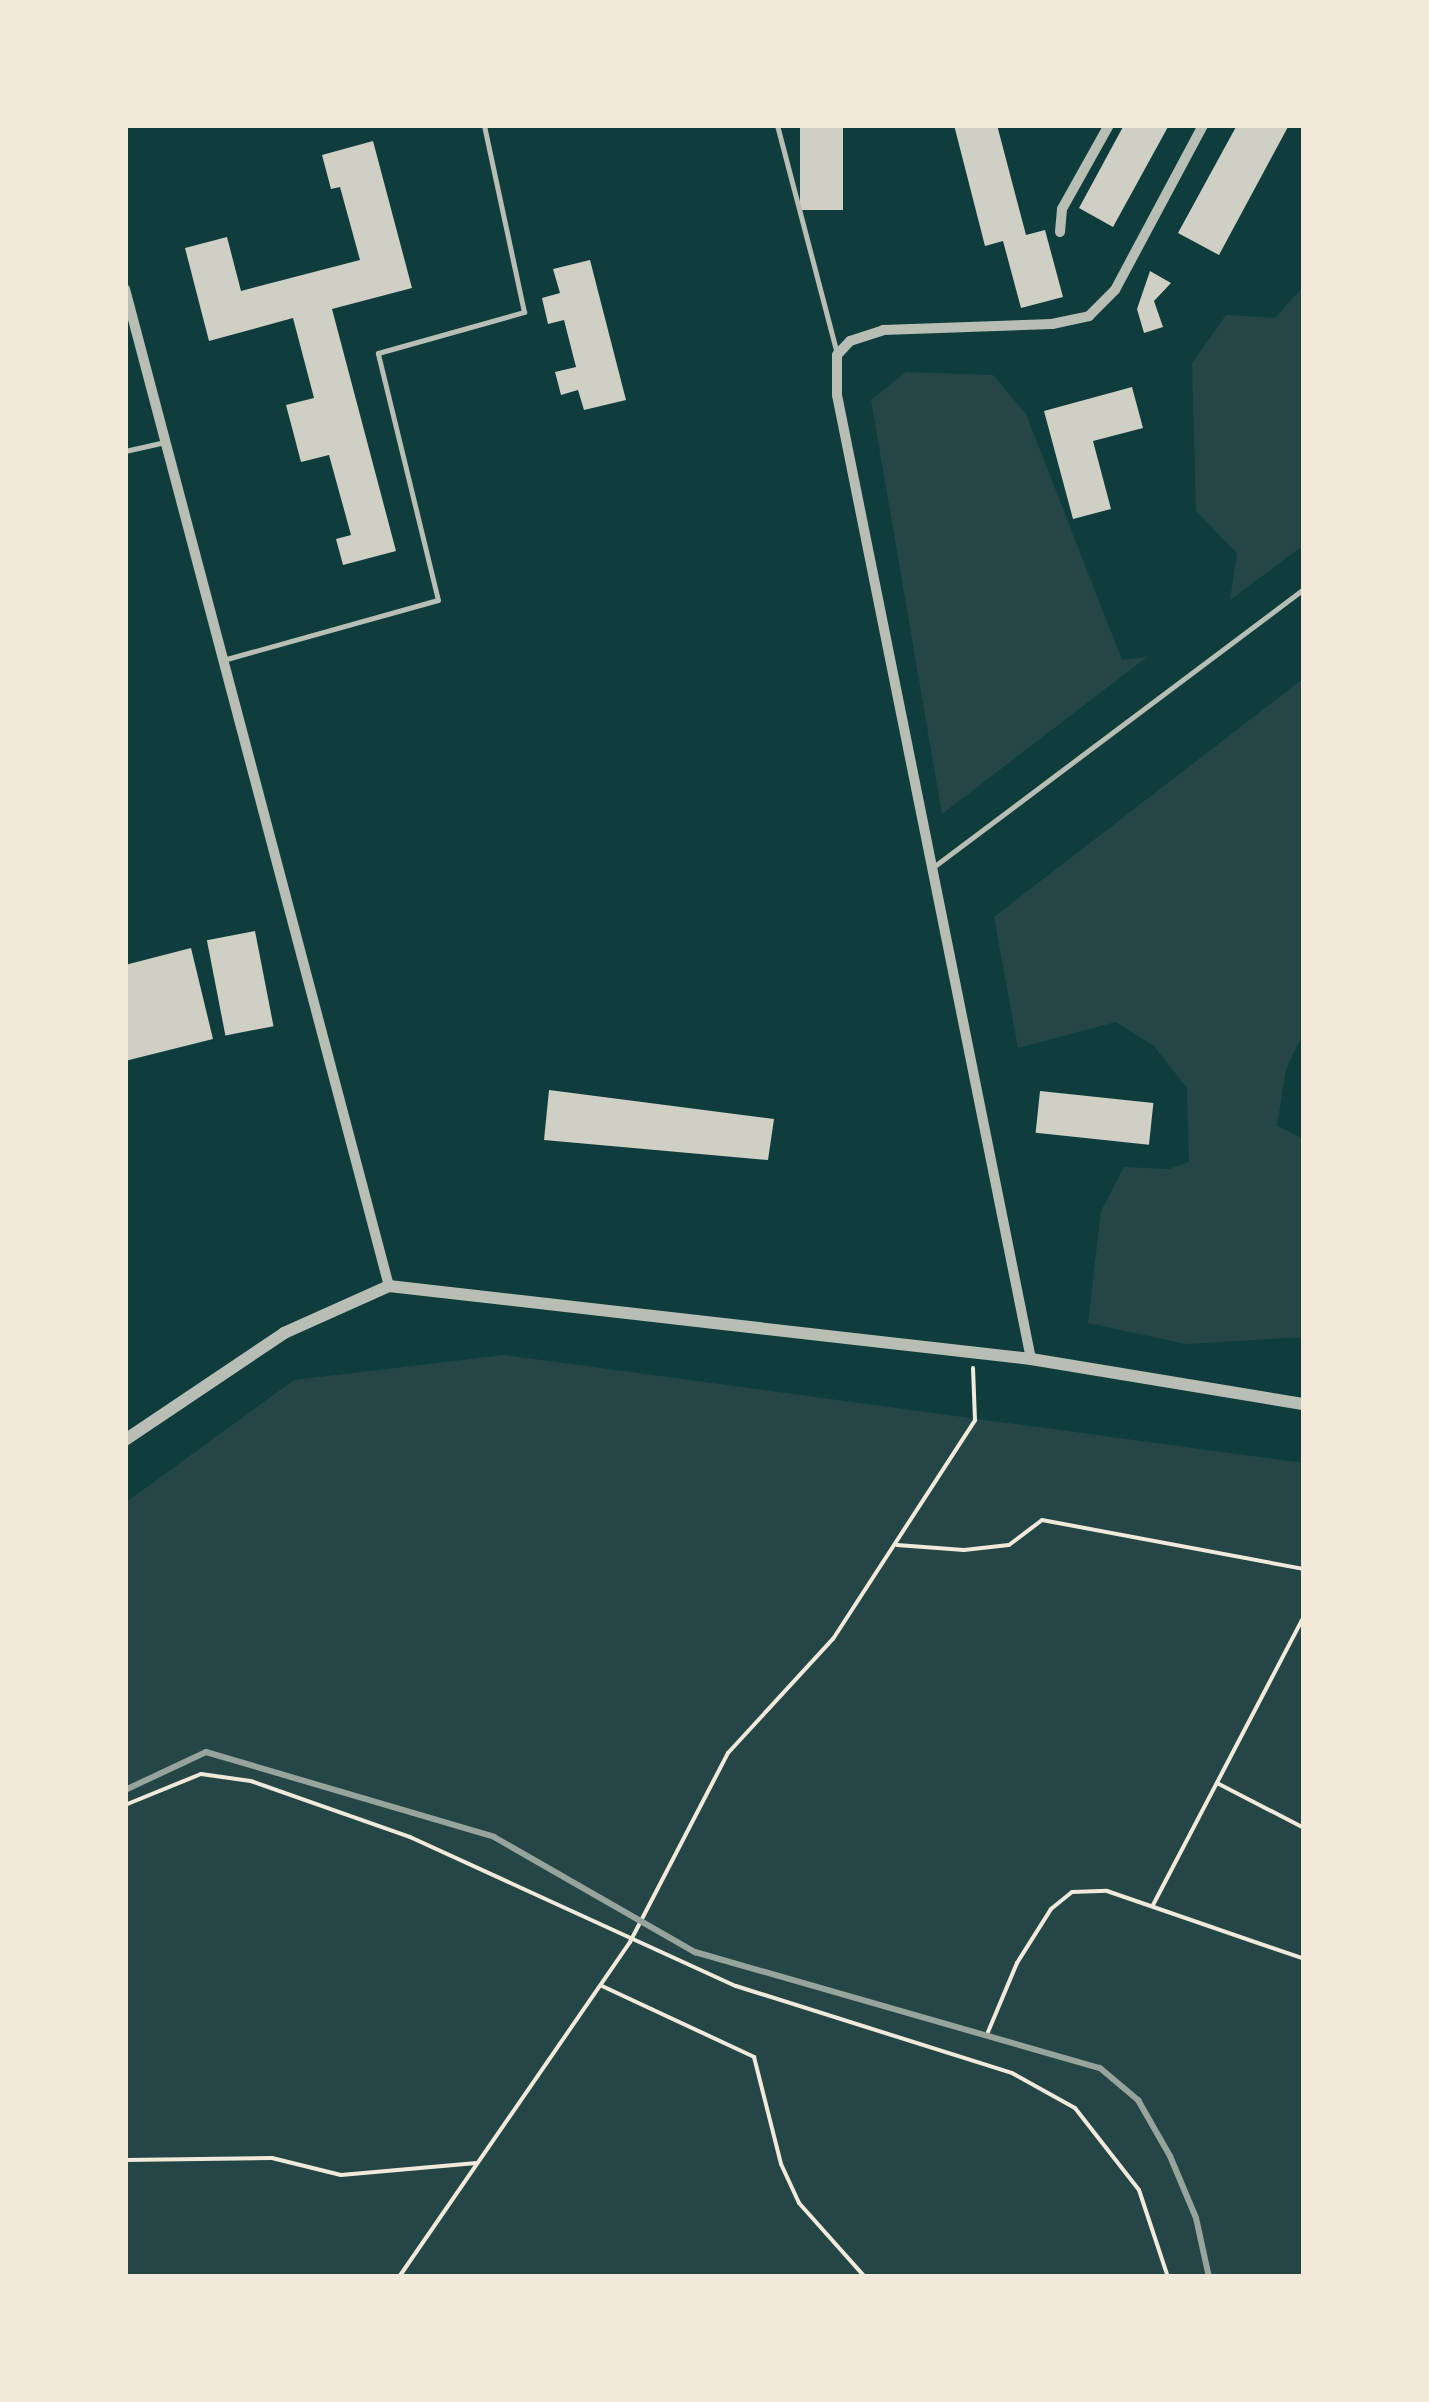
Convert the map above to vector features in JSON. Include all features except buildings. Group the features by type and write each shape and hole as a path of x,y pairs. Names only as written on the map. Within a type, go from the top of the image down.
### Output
{"street":[{"path":"1060,232 1062,210 1109,125"},
{"path":"1030,1359 936,865 837,395 837,355 850,341 882,330 1052,324 1089,316 1115,290 1203,125"},
{"path":"125,288 389,1286"},
{"path":"125,1440 284,1333 389,1286 1030,1359 1304,1404"}],"lane":[{"path":"223,660 438,600 378,353 524,312 484,125"},
{"path":"777,125 837,355"},
{"path":"125,451 166,442"},
{"path":"936,865 1304,589"}],"path":[{"path":"399,2277 630,1942 728,1752 833,1640 975,1420 973,1353"},
{"path":"894,1545 964,1550 1009,1544 1042,1520 1304,1569"},
{"path":"1153,1905 1304,1616"},
{"path":"125,1805 202,1774 251,1781 410,1837 590,1916 630,1942 736,1986 1012,2073 1075,2108 1139,2190 1168,2277"},
{"path":"1218,1783 1304,1828"},
{"path":"988,2032 1017,1963 1051,1909 1072,1892 1107,1890 1304,1959"},
{"path":"602,1986 754,2058 781,2164 798,2204 865,2277"},
{"path":"125,2160 272,2158 341,2175 476,2163"}],"shaded area":[{"path":"1304,286 1304,545 1230,600 1237,553 1196,511 1192,363 1226,315 1275,318"},
{"path":"906,372 993,375 1026,414 1122,660 1147,657 942,814 871,400"},
{"path":"1304,678 1304,1032 1286,1069 1277,1126 1304,1139 1304,1337 1186,1344 1088,1323 1101,1211 1124,1167 1169,1169 1189,1162 1187,1088 1154,1046 1116,1022 1018,1048 994,917"},
{"path":"504,1355 1304,1463 1304,2277 125,2277 125,1503 294,1380"}],"railway":[{"path":"125,1790 206,1752 494,1837 695,1952 1100,2068 1138,2100 1170,2156 1196,2218 1209,2277"}]}
